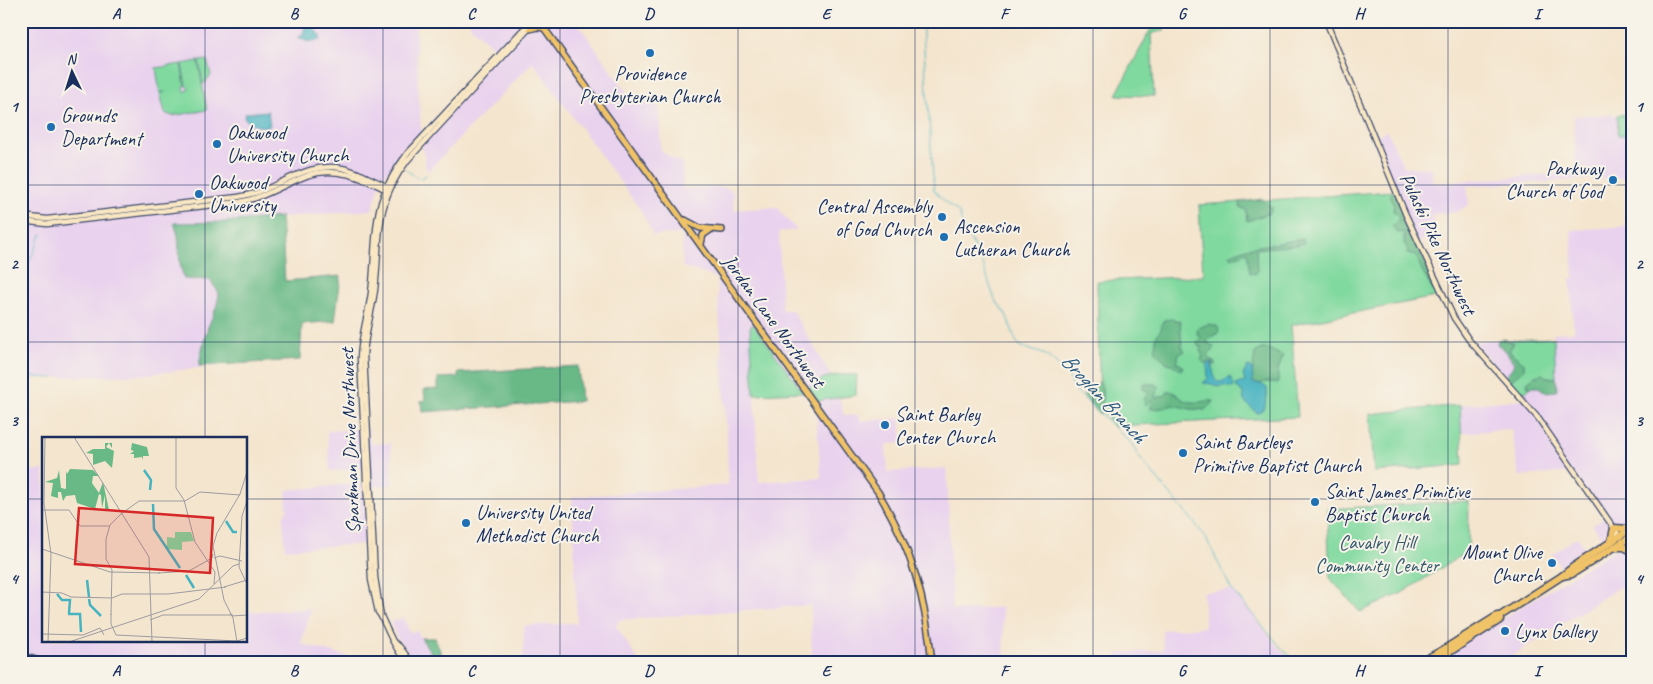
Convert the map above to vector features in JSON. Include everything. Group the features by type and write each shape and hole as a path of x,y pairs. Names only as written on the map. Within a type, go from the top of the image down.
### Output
{"highway":[{"path":"1612,545 1614,528 1631,533"},
{"path":"1419,663 1497,616 1500,616 1562,576 1572,574 1631,533"},
{"path":"1631,533 1631,552"},
{"path":"1612,545 1624,547 1631,552"},
{"path":"1430,663 1500,620 1500,616"},
{"path":"1464,642 1477,629"},
{"path":"1430,663 1442,653 1441,651"},
{"path":"21,656 44,663"}],"main road":[{"name":"Sparkman Drive Northwest","path":"407,663 396,649 382,616 375,576 364,355 366,332 375,291 379,225 392,175 407,154 530,21"},
{"name":"Sparkman Drive Northwest","path":"382,616 378,612 371,580 360,358 363,326 371,292 374,228 379,206 401,168 414,152 538,21"},
{"name":"Jordan Lane Northwest","path":"538,21 864,471 887,507 909,553 919,583 929,626 932,663"},
{"path":"530,29 537,27 545,29 544,21"},
{"name":"Pulaski Pike Northwest","path":"1326,21 1402,206 1454,318 1469,340 1538,418 1631,552"},
{"path":"21,216 40,219 238,197 259,192 303,172 323,167 341,168 388,189"},
{"path":"21,221 42,224 253,200 300,179 322,172 346,173 372,182 382,182 392,175"},
{"path":"372,182 379,192 379,206"},
{"path":"679,215 700,228 722,230"},
{"path":"42,224 44,222 64,220 65,216"},
{"path":"701,245 703,235 709,231"},
{"name":"Sparkman Drive Northwest","path":"395,644 400,647 412,663"}],"shaded area":[{"path":"21,21 415,21 421,133 497,51 471,27 470,21 576,21 633,101 658,101 661,151 677,161 682,161 683,189 725,187 733,192 734,210 779,207 781,213 797,230 779,232 782,310 792,310 831,376 824,378 803,392 754,325 751,326 759,482 821,478 815,399 818,402 839,397 844,415 859,415 860,421 900,418 902,443 886,444 888,472 947,468 952,611 1002,607 1005,661 1025,662 1025,659 1062,658 1062,661 1084,659 1084,663 812,663 811,605 619,620 616,626 640,663 523,663 524,626 577,623 572,497 728,485 727,436 717,278 683,267 682,234 653,235 642,212 533,62 427,172 420,134 382,178 372,210 225,222 230,364 140,375 21,378"},
{"path":"1617,115 1618,135 1632,135 1632,184 1631,177 1467,186 1469,204 1457,212 1432,214 1435,234 1417,243 1372,137 1387,131 1404,167 1431,168 1433,183 1576,173 1574,116"},
{"path":"1632,226 1632,525 1604,542 1593,525 1604,518 1572,472 1519,476 1511,429 1461,433 1460,405 1525,399 1522,395 1531,387 1557,391 1553,333 1574,332 1570,279 1574,279 1571,230"},
{"path":"1498,340 1498,344 1514,363 1513,368 1505,378 1475,342"},
{"path":"368,429 370,444 391,443 392,485 365,487 368,544 285,549 283,517 287,510 286,490 365,483 364,468 330,471 327,431"},
{"path":"42,470 42,642 248,642 248,612 311,609 301,644 372,663 21,663 21,471"},
{"path":"1577,537 1588,553 1562,570 1552,554"},
{"path":"1632,539 1632,579 1501,663 1430,663"},
{"path":"1233,590 1282,652 1298,663 1118,663 1118,653 1163,650 1162,630 1205,627 1203,592"},
{"path":"403,618 410,632 417,631 438,663 417,663 413,658 396,636 391,622"}],"green space":[{"path":"1155,21 1164,21 1164,30 1151,34 1154,96 1116,95"},
{"path":"207,60 211,75 203,85 199,61"},
{"path":"198,61 207,110 172,116 165,113 156,68 181,64 186,92 189,88 186,86 182,64"},
{"path":"1632,114 1632,135 1618,135 1617,115"},
{"path":"1394,191 1440,296 1291,325 1298,417 1114,426 1100,408 1097,281 1203,276 1199,205"},
{"path":"1394,191 1440,296 1430,285 1416,256 1407,254 1408,250 1404,243 1404,232 1398,233 1392,226 1397,222 1399,216 1393,211 1394,204 1390,195"},
{"path":"1263,199 1272,208 1270,213 1247,221 1246,210 1240,207 1239,202"},
{"path":"281,217 285,281 341,276 335,321 302,324 300,360 199,366 205,337 219,293 210,280 184,279 180,264 178,235 174,223 225,222"},
{"path":"1303,239 1304,243 1296,245 1256,249 1257,271 1255,274 1250,273 1247,252 1232,258 1229,255 1246,248"},
{"path":"1164,320 1180,321 1182,347 1185,351 1179,354 1176,362 1183,366 1181,370 1167,363 1155,351 1156,337 1162,327 1161,325"},
{"path":"1209,324 1217,326 1219,330 1217,334 1206,341 1214,347 1213,351 1207,355 1216,364 1213,365 1212,362 1209,361 1205,364 1201,360 1203,356 1200,351 1201,347 1198,346 1197,342 1201,338 1197,334 1198,328"},
{"path":"751,325 754,325 803,392 754,394"},
{"path":"1554,338 1556,378 1535,376 1527,382 1528,387 1531,387 1522,395 1508,381 1524,368 1509,351 1513,343 1509,340"},
{"path":"1503,339 1514,343 1509,351 1524,363 1524,369 1508,381 1505,378 1514,363 1505,350 1497,344 1498,340"},
{"path":"1261,349 1268,349 1283,356 1278,370 1278,383 1256,384 1251,382 1255,353"},
{"path":"578,366 581,401 422,412 421,401 425,401 424,390 438,389 438,378 458,377 458,373"},
{"path":"1543,374 1546,377 1556,378 1557,391 1545,392 1539,387 1528,387 1527,382 1535,376"},
{"path":"837,375 857,375 856,395 818,402 807,389 824,378"},
{"path":"1100,381 1104,411 1099,414 1083,395"},
{"path":"1143,384 1154,384 1159,387 1156,398 1166,395 1168,391 1189,402 1214,401 1205,410 1173,405 1150,409 1153,402 1152,400 1146,405 1145,397 1149,393 1143,389"},
{"path":"1460,405 1463,465 1374,472 1370,414"},
{"name":"Cavalry Hill Community Center","path":"1469,501 1468,551 1402,593 1360,612 1330,578 1327,509"},
{"path":"421,638 435,638 442,656 448,663 438,663"}],"water":[{"path":"305,21 311,21 310,25 320,35 320,40 308,42 298,37 301,37 304,31"},
{"path":"268,111 270,125 268,127 254,125 244,117 245,113"},
{"path":"1211,362 1215,379 1219,382 1230,377 1234,385 1233,388 1203,383 1208,379 1207,364"},
{"path":"1248,366 1252,368 1253,383 1261,384 1267,388 1266,402 1259,413 1244,401 1243,393 1236,387 1237,384 1245,382 1243,375"}],"waterway":[{"name":"Broglan Branch","path":"922,21 934,190 959,213 964,230 979,254 995,300 1006,314 1016,341 1020,346 1046,355 1053,361 1067,374 1073,388 1132,444 1138,456 1206,538 1231,589 1284,651 1299,663"},
{"path":"393,159 396,162"},
{"path":"405,169 419,179 426,175"},
{"path":"21,279 42,234"},
{"path":"21,376 53,378"}],"place":[{"name":"Providence Presbyterian Church","path":"650,53"},
{"name":"Grounds Department","path":"51,127"},
{"name":"Oakwood University Church","path":"217,144"},
{"name":"Parkway Church of God","path":"1613,180"},
{"name":"Oakwood University","path":"199,194"},
{"name":"Central Assembly of God Church","path":"942,217"},
{"name":"Ascension Lutheran Church","path":"944,237"},
{"name":"Saint Barley Center Church","path":"885,425"},
{"name":"Saint Bartleys Primitive Baptist Church","path":"1183,453"},
{"name":"Saint James Primitive Baptist Church","path":"1315,502"},
{"name":"University United Methodist Church","path":"466,523"},
{"name":"Mount Olive Church","path":"1552,563"},
{"name":"Lynx Gallery","path":"1505,631"}]}
